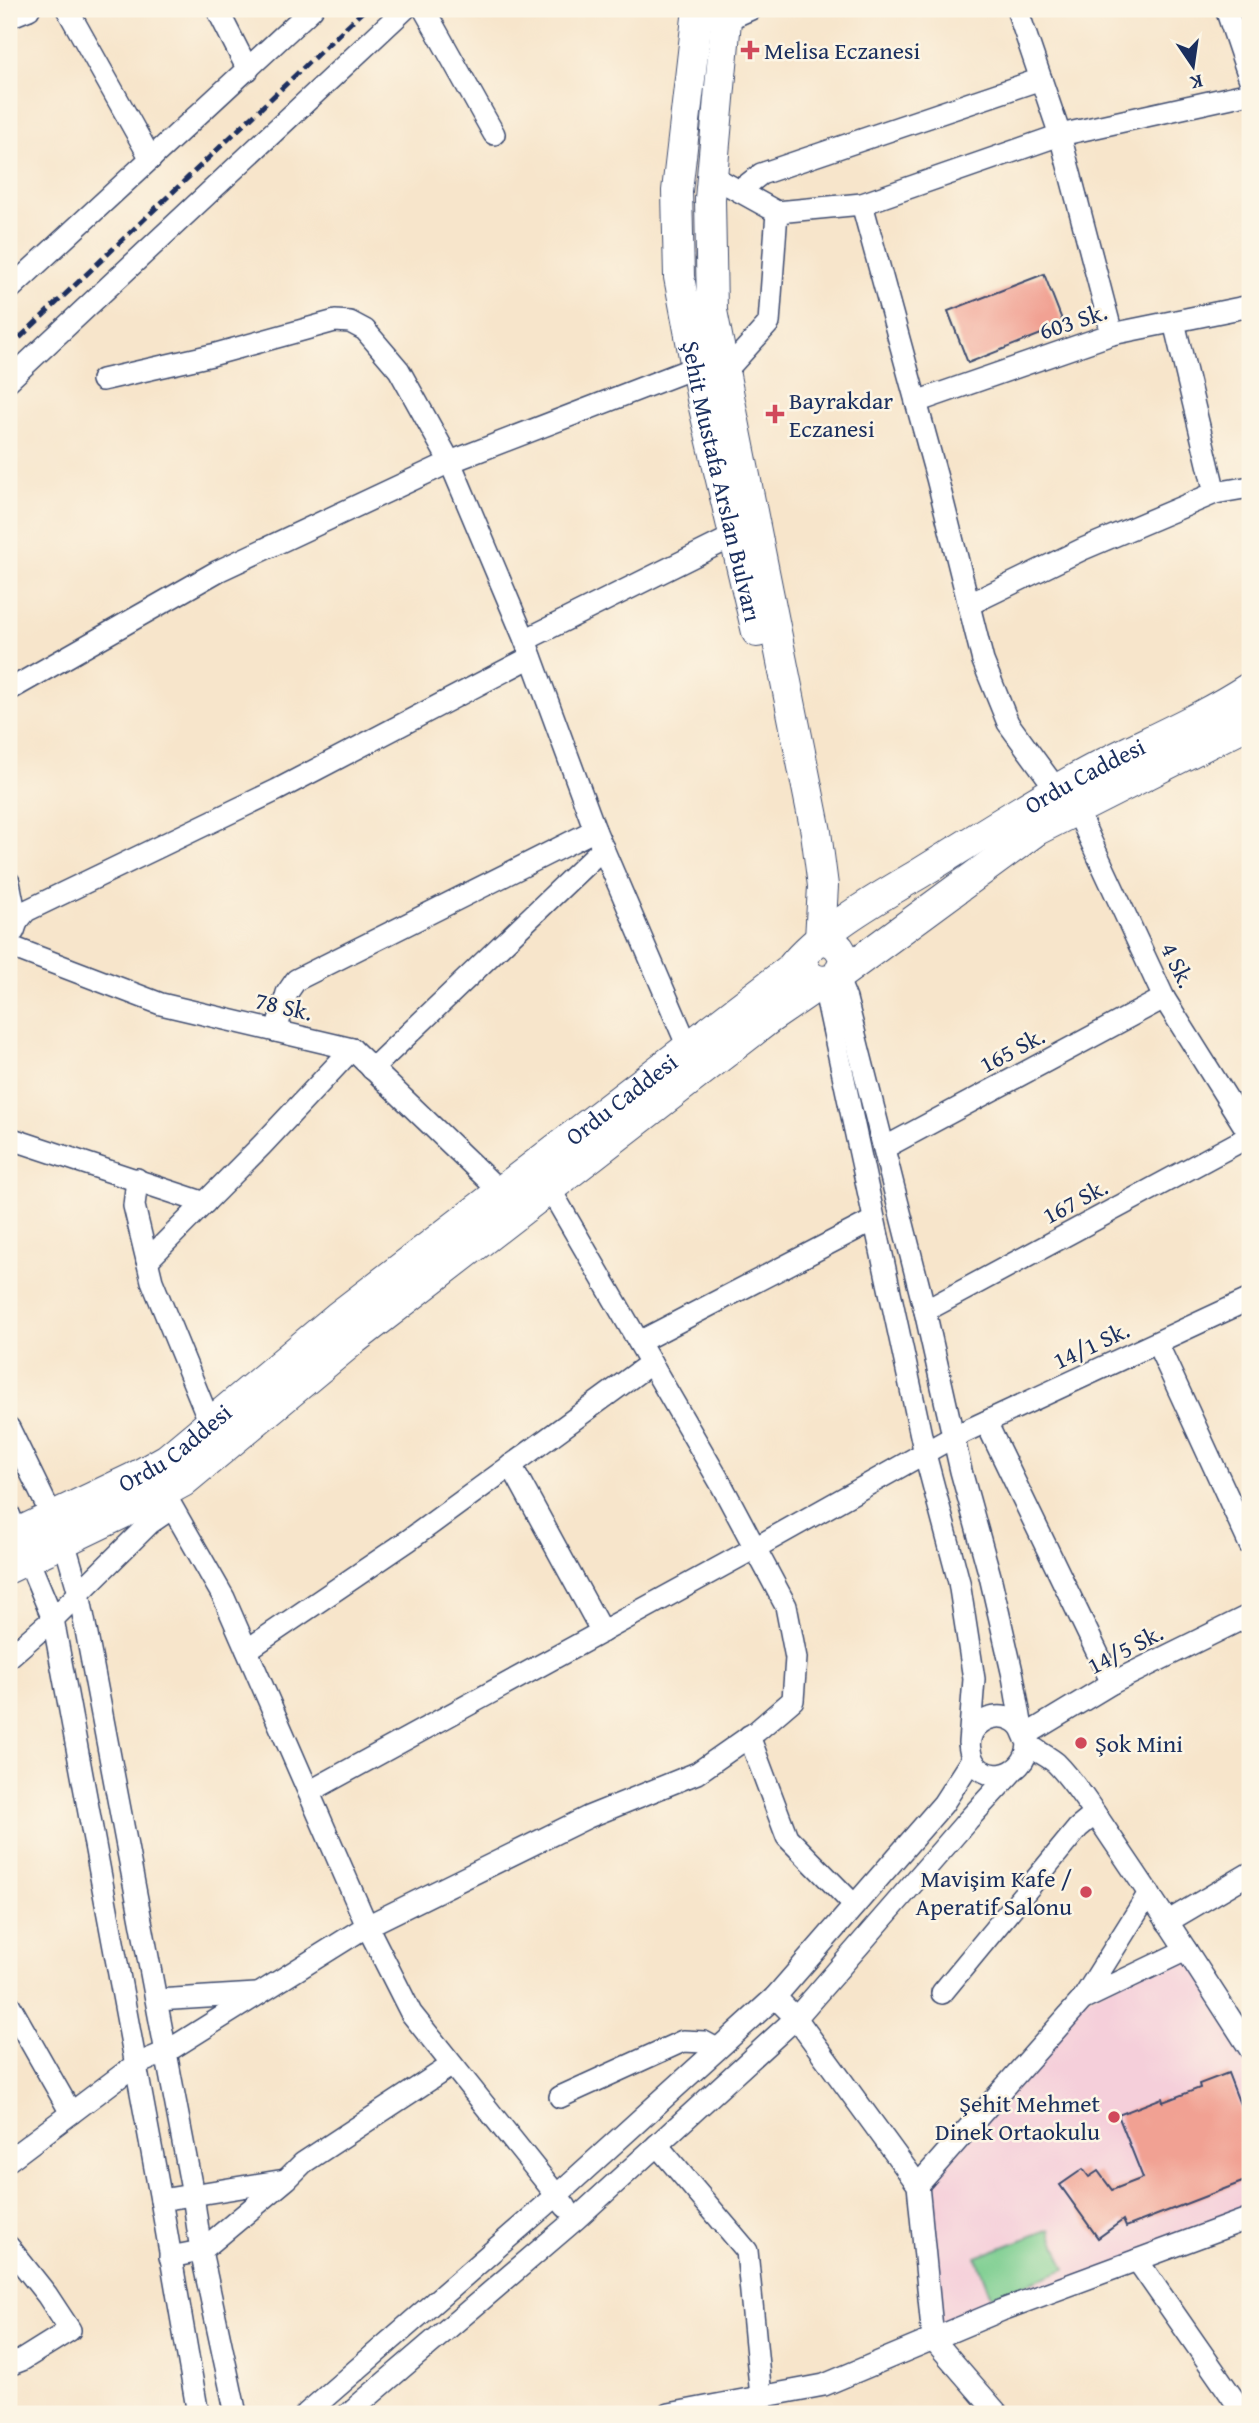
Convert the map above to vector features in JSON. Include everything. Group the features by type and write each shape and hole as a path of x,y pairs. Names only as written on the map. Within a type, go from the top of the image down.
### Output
{"main road":[{"name":"Şehit Mustafa Arslan Bulvarı","path":"698,9 677,191 679,277 695,367 791,775 809,949"},
{"name":"Şehit Mustafa Arslan Bulvarı","path":"734,12 710,199 712,311 816,832 823,886 809,949"},
{"name":"Ordu Caddesi","path":"14,1542 168,1500 183,1482 542,1178 830,979 1037,830 1094,768 1222,705 1250,687"},
{"name":"Ordu Caddesi","path":"542,1178 688,1047 790,969 809,949 905,882 1067,799 1237,729 1250,720"},
{"path":"809,949 831,941 840,947 843,968 830,979"},
{"name":"Ordu Caddesi","path":"57,1529 133,1478 167,1459 337,1317 511,1202"}],"street":[{"path":"9,18 29,9"},
{"path":"67,9 151,159"},
{"path":"218,9 248,70"},
{"path":"9,290 312,9"},
{"path":"9,380 405,9"},
{"path":"424,9 495,134"},
{"path":"1017,9 1060,135 1112,334"},
{"path":"1226,9 1250,80"},
{"path":"739,191 761,174 1041,79"},
{"path":"712,176 777,212 862,204 1060,135 1250,93"},
{"name":"4 Sk.","path":"862,204 983,661 1008,723 1067,799 1164,998 1250,1136"},
{"path":"724,372 769,323 777,212"},
{"name":"603 Sk.","path":"916,402 1112,334 1250,306"},
{"path":"102,380 212,355 335,321 350,322 365,330 399,370 450,461 528,649 599,839 688,1047"},
{"path":"1174,322 1215,494"},
{"path":"9,690 218,570 450,461 695,367"},
{"path":"970,604 1083,549 1215,494 1250,487"},
{"path":"9,944 17,922 26,911 277,790 734,536"},
{"path":"276,1031 287,993 296,980 599,839"},
{"path":"372,1069 599,839"},
{"path":"9,882 17,922"},
{"name":"78 Sk.","path":"9,944 161,1004 352,1049"},
{"path":"357,2410 576,2219 796,2018 968,1820 1025,1759 1025,1735 1013,1676 953,1437 925,1311 846,999 830,979"},
{"path":"830,979 874,1220 925,1454 959,1582 974,1679 971,1751 985,1772 995,1775 1013,1771"},
{"name":"165 Sk.","path":"884,1148 1164,998"},
{"path":"147,1261 352,1049 511,1202"},
{"name":"167 Sk.","path":"925,1311 1250,1136"},
{"path":"9,1138 205,1203"},
{"path":"9,2160 135,2065 166,2052 367,1926 587,1817 696,1773 750,1736 793,1700 796,1658 786,1606 651,1363 542,1178"},
{"path":"138,1179 134,1206 152,1281 210,1423"},
{"path":"639,1342 874,1220"},
{"name":"14/1 Sk.","path":"309,1793 953,1437 1250,1299"},
{"path":"1157,1343 1250,1545"},
{"path":"247,1650 410,1540 651,1363"},
{"path":"986,1422 1112,1683"},
{"path":"9,1428 57,1529 79,1593 193,2195 201,2251 236,2414"},
{"path":"511,1465 602,1632"},
{"path":"9,1657 53,1619 150,1523 168,1500 224,1598 367,1926 411,2013 576,2219"},
{"path":"14,1542 53,1619 198,2414"},
{"name":"14/5 Sk.","path":"1025,1735 1112,1683 1250,1615"},
{"path":"306,2414 556,2196 775,1997 943,1804 971,1751 972,1734 978,1726 995,1717 1005,1717 1056,1763 1149,1893 1250,2049"},
{"path":"750,1736 787,1837 854,1905"},
{"path":"942,1993 1078,1828 1095,1814"},
{"path":"1167,1922 1250,1874"},
{"path":"918,2185 1082,2000 1149,1893"},
{"path":"1082,2000 1186,1950"},
{"path":"156,2000 258,1994"},
{"path":"775,1997 796,2018 918,2185 933,2339 998,2414"},
{"path":"9,2004 71,2113"},
{"path":"560,2097 683,2040 696,2040 717,2049"},
{"path":"170,2257 201,2251 303,2163 452,2065"},
{"path":"657,2145 747,2251 761,2397"},
{"path":"160,2200 287,2179"},
{"path":"668,2414 721,2410 761,2397 824,2385 1002,2310 1250,2218"},
{"path":"9,2247 71,2330 9,2365"},
{"path":"1137,2260 1244,2414"}],"shaded area":[{"name":"Şehit Mehmet Dinek Ortaokulu","path":"1186,1950 1250,2049 1250,2219 933,2339 918,2185 1082,2000"}],"green space":[{"path":"1050,2229 1066,2269 991,2297 976,2257"}],"building":[{"path":"1044,274 1064,325 968,363 948,311"},
{"path":"1228,2073 1250,2131 1250,2179 1126,2227 1123,2220 1098,2238 1060,2185 1083,2169 1089,2177 1098,2171 1112,2190 1143,2178 1118,2115 1162,2098 1163,2102 1200,2088 1199,2084"}],"railway":[{"path":"9,348 365,9"}],"place":[{"name":"Melisa Eczanesi","path":"750,50"},
{"name":"Bayrakdar Eczanesi","path":"775,414"},
{"name":"Şok Mini","path":"1081,1743"},
{"name":"Mavişim Kafe / Aperatif Salonu","path":"1086,1892"},
{"name":"Şehit Mehmet Dinek Ortaokulu","path":"1114,2117"}]}
